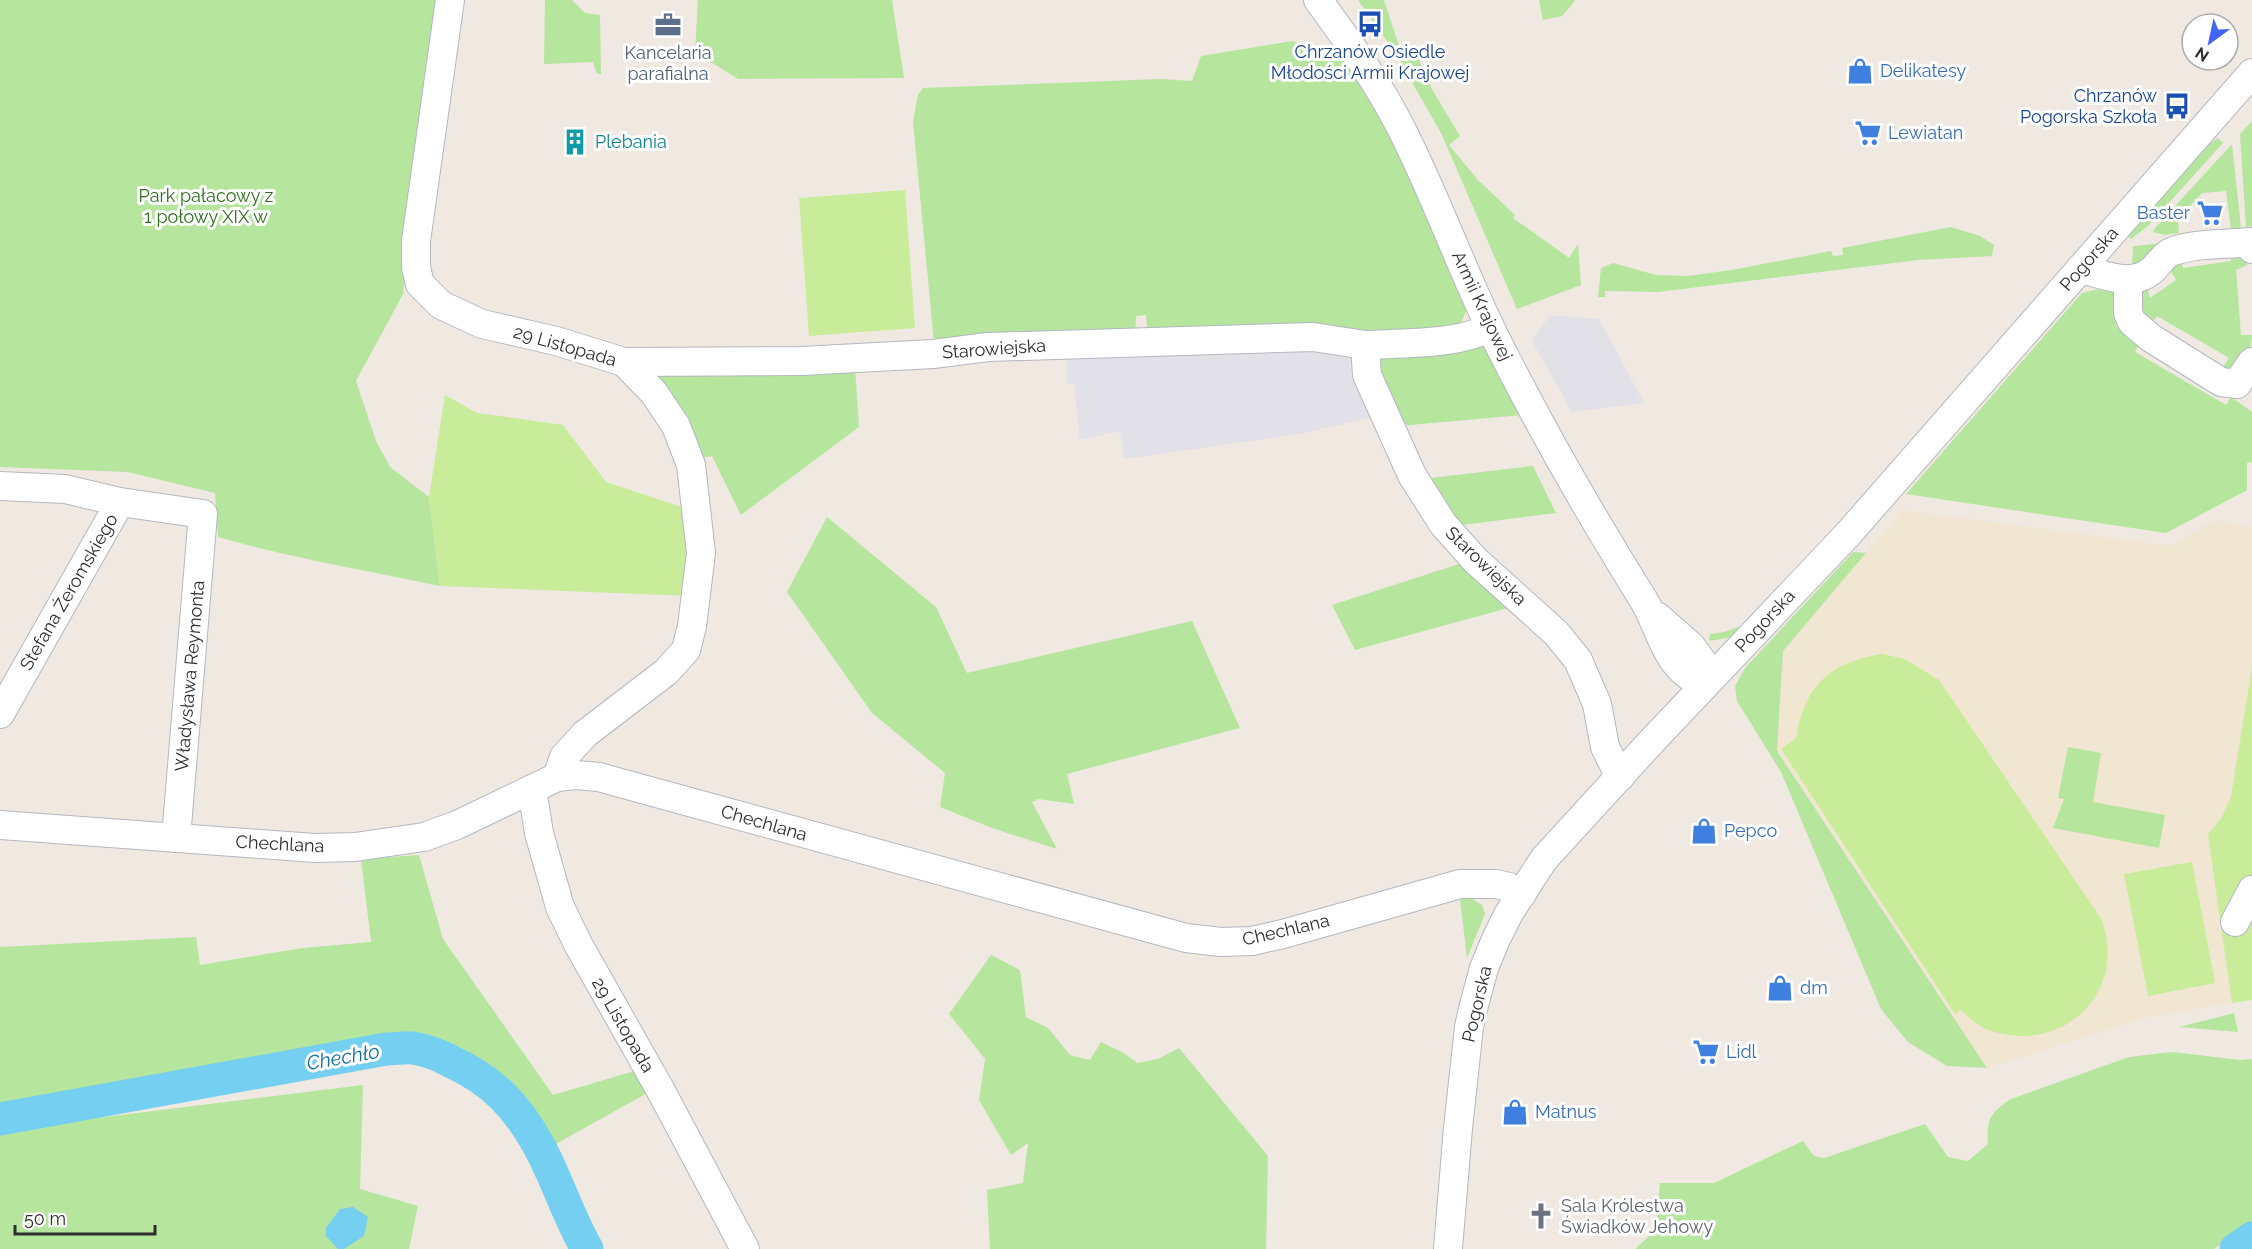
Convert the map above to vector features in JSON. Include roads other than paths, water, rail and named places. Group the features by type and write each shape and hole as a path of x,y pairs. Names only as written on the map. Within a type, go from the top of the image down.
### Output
{"street":[{"name":"29 Listopada","path":"450,0 416,241 416,267 420,284 441,305 482,324 556,341 624,362 654,393 670,418 691,465 701,553 692,626 686,650 666,672 585,734 564,757 544,783 539,833 560,907 579,946 661,1091 745,1249"},
{"name":"Armii Krajowej","path":"1318,0 1363,62 1401,127 1490,327 1536,418 1580,496 1650,610 1691,646 1702,661 1706,683"},
{"name":"Pogorska","path":"1448,1249 1469,1027 1484,968 1509,913 1544,859 1706,683 1849,533 2252,73"},
{"path":"2080,269 2128,280 2140,278 2158,266 2167,253 2179,249 2251,244"},
{"path":"2128,280 2128,312 2132,322 2151,338 2221,382 2237,384 2252,362"},
{"name":"Starowiejska","path":"624,362 801,361 933,354 988,347 1313,337 1365,345 1463,338 1490,327"},
{"name":"Starowiejska","path":"1365,345 1367,375 1412,475 1449,531 1475,560 1556,633 1578,660 1596,704 1605,747 1620,777"},
{"path":"0,486 65,489 120,502"},
{"name":"Władysława Reymonta","path":"120,502 203,514 176,838"},
{"name":"Stefana Żeromskiego","path":"0,714 120,502"},
{"name":"Chechlana","path":"0,825 315,848 355,847 424,837 457,825 544,783 576,775 607,780 1186,938 1221,942 1252,941 1460,884 1496,884 1509,887 1522,894"},
{"path":"2235,921 2252,890"}],"water":[{"path":"353,1207 368,1217 364,1236 344,1249 338,1249 326,1236 326,1228 340,1209"}],"waterway":[{"name":"Chechło","path":"0,1119 386,1049 418,1049 438,1055 467,1069 492,1086 513,1107 539,1146 587,1249"},
{"name":"Chechło","path":"2236,1249 2252,1238"}],"place":[{"name":"Chrzanów Osiedle Młodości Armii Krajowej","path":"1370,24"},
{"name":"Kancelaria parafialna","path":"668,25"},
{"name":"Delikatesy","path":"1860,71"},
{"name":"Chrzanów Pogorska Szkoła","path":"2177,106"},
{"name":"Lewiatan","path":"1868,133"},
{"name":"Plebania","path":"575,142"},
{"name":"Baster","path":"2210,213"},
{"name":"Pepco","path":"1704,831"},
{"name":"dm","path":"1780,988"},
{"name":"Lidl","path":"1706,1052"},
{"name":"Matnus","path":"1515,1112"},
{"name":"Sala Królestwa Świadków Jehowy","path":"1541,1216"}],"park label":[{"name":"Park pałacowy z 1 połowy XIX w","path":"206,206"}]}
